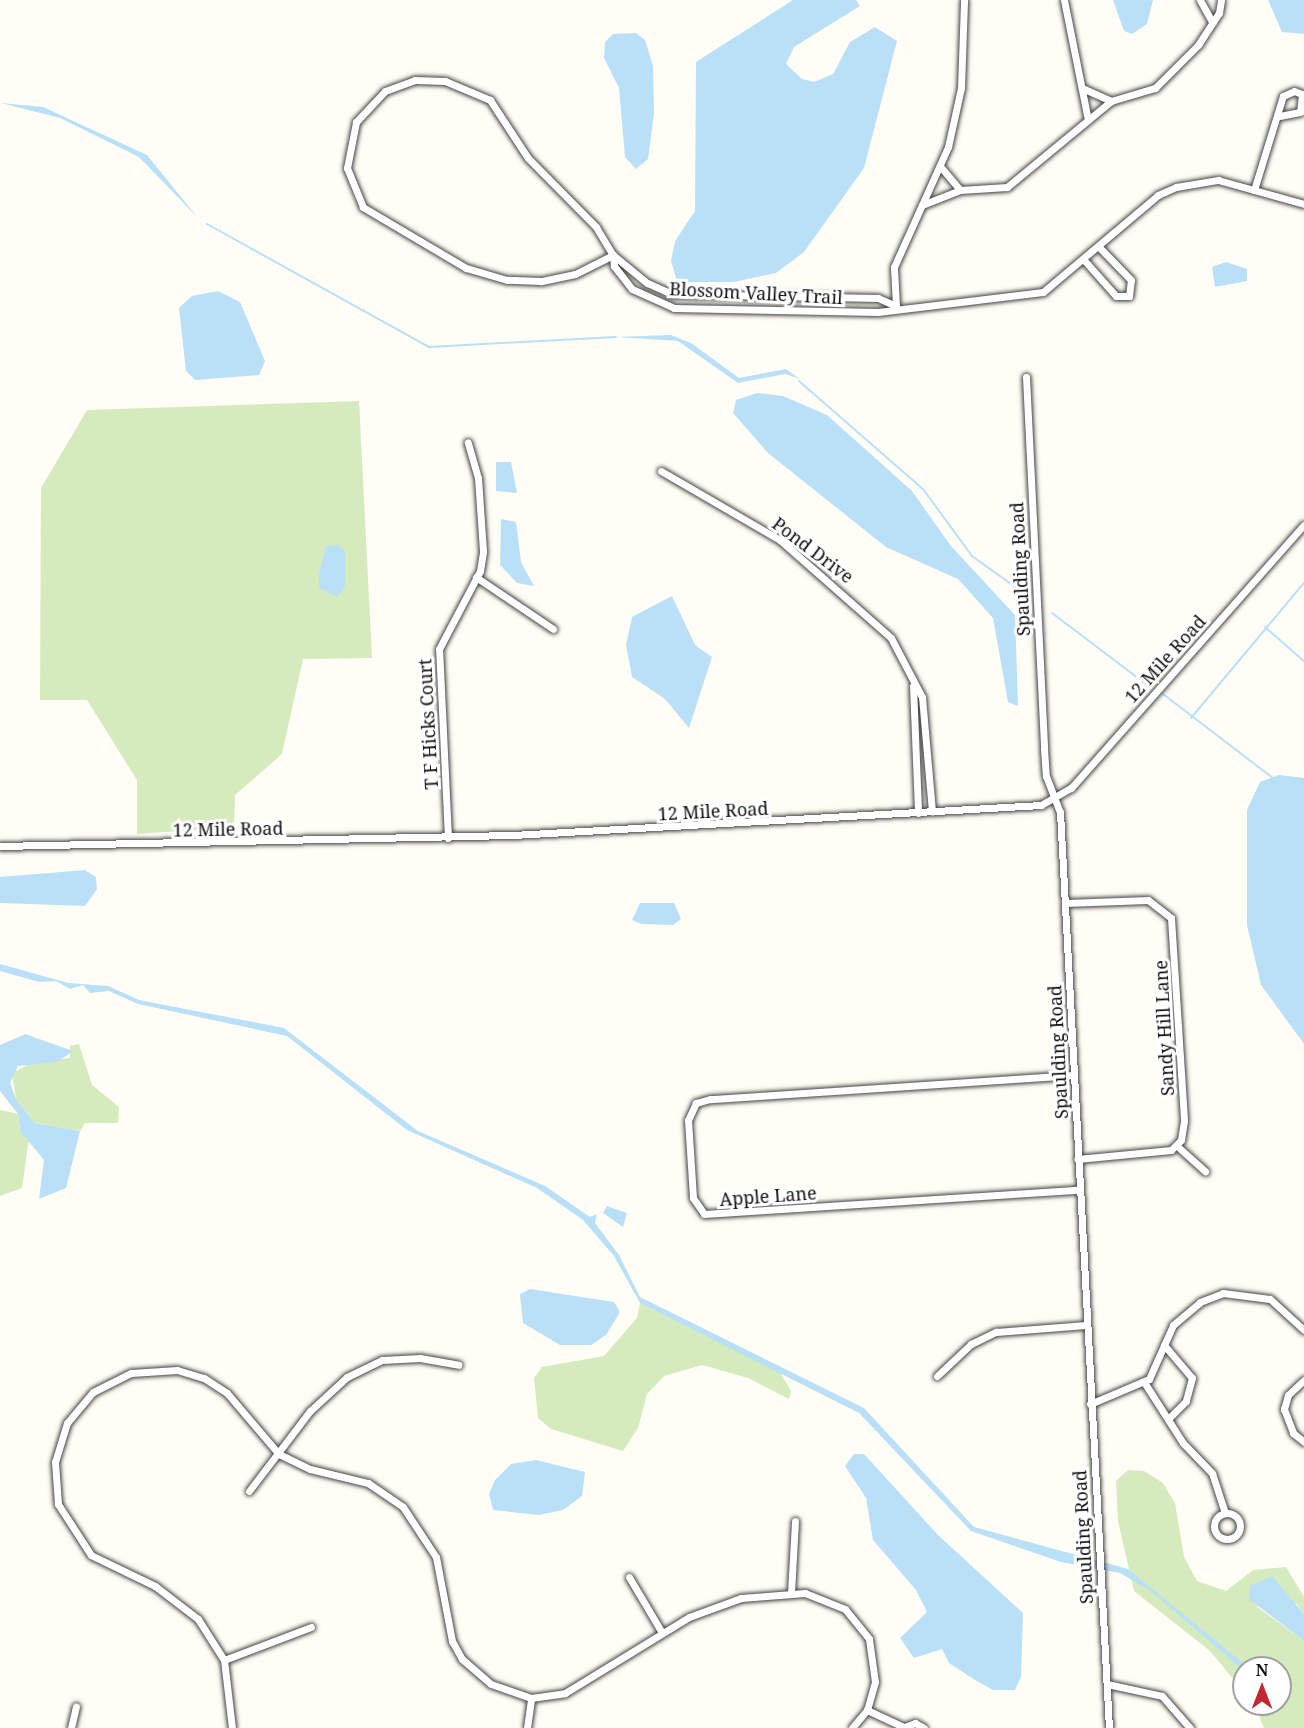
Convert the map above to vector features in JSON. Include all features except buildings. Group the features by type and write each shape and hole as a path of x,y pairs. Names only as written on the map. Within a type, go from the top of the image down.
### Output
{"street":[{"path":"896,306 894,267 940,166 962,88 964,0"},
{"path":"1065,0 1088,120"},
{"path":"1200,0 1213,23"},
{"path":"922,205 960,190 1007,187 1111,101 1168,78 1213,23 1221,0"},
{"path":"415,80 472,88 504,114 528,158 596,227 613,255 575,274 542,281 507,280 466,267 363,207 347,168 356,122 385,91 415,80"},
{"path":"1082,88 1111,101"},
{"path":"1254,190 1279,116"},
{"path":"940,166 960,190"},
{"name":"Blossom Valley Trail","path":"613,255 614,266 632,289 674,308 855,312 896,306 1015,299 1043,292 1084,260 1158,195 1176,187 1218,180 1304,204"},
{"path":"1084,260 1116,296 1129,296 1131,280 1099,247"},
{"name":"Blossom Valley Trail","path":"613,255 647,283 672,294 878,298 896,306"},
{"name":"Spaulding Road","path":"1026,377 1046,776 1057,799 1065,903 1078,1190 1109,1728"},
{"name":"T F Hicks Court","path":"448,838 439,649 476,577 482,521 476,463 468,442"},
{"name":"Pond Drive","path":"661,471 780,540 876,619 900,654 913,686 922,697 932,812"},
{"name":"12 Mile Road","path":"0,846 448,838 1041,805 1057,799 1304,525"},
{"path":"476,577 553,629"},
{"name":"Pond Drive","path":"913,686 918,813"},
{"path":"915,757 928,756"},
{"name":"Sandy Hill Lane","path":"1065,903 1149,900 1171,918 1184,1121 1177,1146"},
{"name":"Apple Lane","path":"1074,1075 710,1099 696,1103 688,1120 693,1198 704,1214 1078,1190"},
{"path":"1077,1159 1150,1155 1177,1146 1205,1171"},
{"path":"1090,1404 1144,1382 1164,1345 1187,1311 1223,1293 1270,1299 1304,1330"},
{"path":"937,1376 971,1344 996,1332 1086,1325"},
{"path":"1164,1345 1192,1378 1186,1401 1170,1417"},
{"path":"249,1491 310,1411 347,1377 382,1360 420,1358 458,1365"},
{"path":"232,1728 224,1660 198,1619 172,1596 102,1564 80,1545 58,1504 58,1448 67,1423 93,1392 120,1377 160,1369 192,1374 227,1393 279,1454 310,1469 368,1483 403,1507 436,1557 447,1627 462,1659 490,1684 531,1698 555,1696 585,1684 661,1631 726,1603 791,1593 834,1602 863,1626 876,1668 867,1710 852,1728"},
{"path":"1304,1380 1288,1395 1284,1409 1293,1433 1304,1442"},
{"path":"1144,1382 1170,1417 1183,1443 1212,1473 1225,1514"},
{"path":"791,1593 795,1521"},
{"path":"629,1577 661,1631"},
{"path":"224,1660 311,1627"},
{"path":"1107,1684 1162,1696 1191,1728"},
{"path":"527,1728 531,1698"},
{"path":"71,1728 76,1707"},
{"path":"867,1710 902,1727 915,1723 924,1728"}],"green space":[{"path":"359,401 372,658 303,659 282,754 235,795 234,827 137,834 137,780 87,700 40,700 41,488 87,410"},
{"path":"79,1044 92,1085 119,1107 118,1123 85,1123 80,1131 35,1123 16,1099 12,1073 36,1061 70,1058 70,1046"},
{"path":"0,1110 18,1114 20,1131 29,1138 22,1188 0,1196"},
{"path":"640,1303 780,1372 791,1391 789,1399 748,1378 702,1365 664,1376 647,1394 638,1428 623,1451 551,1429 538,1418 534,1378 542,1367 604,1356 637,1318"},
{"path":"1128,1470 1144,1471 1163,1483 1175,1503 1184,1557 1197,1581 1226,1591 1253,1570 1286,1567 1304,1597 1304,1614 1296,1603 1256,1606 1304,1641 1304,1728 1264,1728 1259,1716 1292,1716 1292,1656 1232,1656 1232,1678 1210,1651 1134,1591 1118,1521 1116,1481"}],"water":[{"path":"793,0 856,0 860,6 794,47 786,64 802,79 814,82 833,74 850,42 875,27 897,41 864,168 804,252 776,273 734,282 684,282 676,278 671,261 675,241 695,211 696,62"},
{"path":"1113,0 1153,0 1147,24 1132,34 1124,31"},
{"path":"1268,0 1304,0 1304,34 1282,32"},
{"path":"636,33 645,40 653,66 654,114 648,159 636,169 625,157 619,88 604,58 605,42 613,34"},
{"path":"1,103 43,107 147,155 198,218 139,157 60,118"},
{"path":"1226,262 1247,269 1247,281 1215,287 1212,267"},
{"path":"218,291 240,302 265,361 259,375 195,380 186,371 179,308 192,296"},
{"path":"671,335 691,343 739,378 786,369 800,379 785,374 738,383 678,341 616,337"},
{"path":"757,393 783,396 827,415 912,491 951,546 1015,615 1018,706 1008,702 993,618 958,579 886,547 768,453 733,413 736,400"},
{"path":"496,462 511,462 517,493 496,491"},
{"path":"501,519 516,522 521,562 534,586 517,583 500,565"},
{"path":"338,545 345,551 345,587 337,597 319,588 319,574 326,546"},
{"path":"672,596 695,645 712,657 689,728 665,699 632,677 626,645 632,617"},
{"path":"1279,775 1304,778 1304,1044 1261,985 1247,925 1247,810 1260,782"},
{"path":"85,870 96,877 97,889 85,906 0,903 0,877"},
{"path":"640,903 674,903 681,919 673,925 641,924 632,920"},
{"path":"0,964 68,983 108,986 139,1000 284,1028 418,1131 545,1186 590,1217 597,1214 595,1223 619,1255 640,1297 864,1408 974,1527 1128,1569 1234,1656 1232,1656 1232,1661 1152,1592 1120,1573 1061,1562 971,1531 859,1413 640,1303 614,1256 583,1220 537,1188 407,1130 287,1036 138,1004 109,991 90,993 83,985 70,989 56,981 39,982 0,971"},
{"path":"25,1034 73,1051 57,1062 18,1066 10,1083 16,1099 35,1123 80,1131 66,1188 39,1199 44,1160 20,1131 18,1114 0,1091 0,1045"},
{"path":"607,1206 627,1213 623,1227 603,1213"},
{"path":"530,1289 614,1302 620,1312 606,1335 591,1345 560,1345 523,1323 520,1294"},
{"path":"854,1454 864,1454 938,1535 1023,1613 1021,1677 1015,1690 993,1690 975,1680 949,1663 942,1649 914,1658 900,1638 927,1612 916,1590 873,1540 866,1498 845,1466"},
{"path":"536,1460 585,1472 582,1496 563,1510 539,1515 493,1510 489,1494 495,1480 511,1464"},
{"path":"1272,1576 1304,1614 1304,1641 1249,1599 1250,1586"}],"waterway":[{"path":"207,224 429,347 616,337"},
{"path":"799,381 923,489 972,556 1029,597"},
{"path":"1191,718 1304,583"},
{"path":"1052,613 1150,687"},
{"path":"1265,627 1304,661"},
{"path":"1163,694 1274,779"}]}
